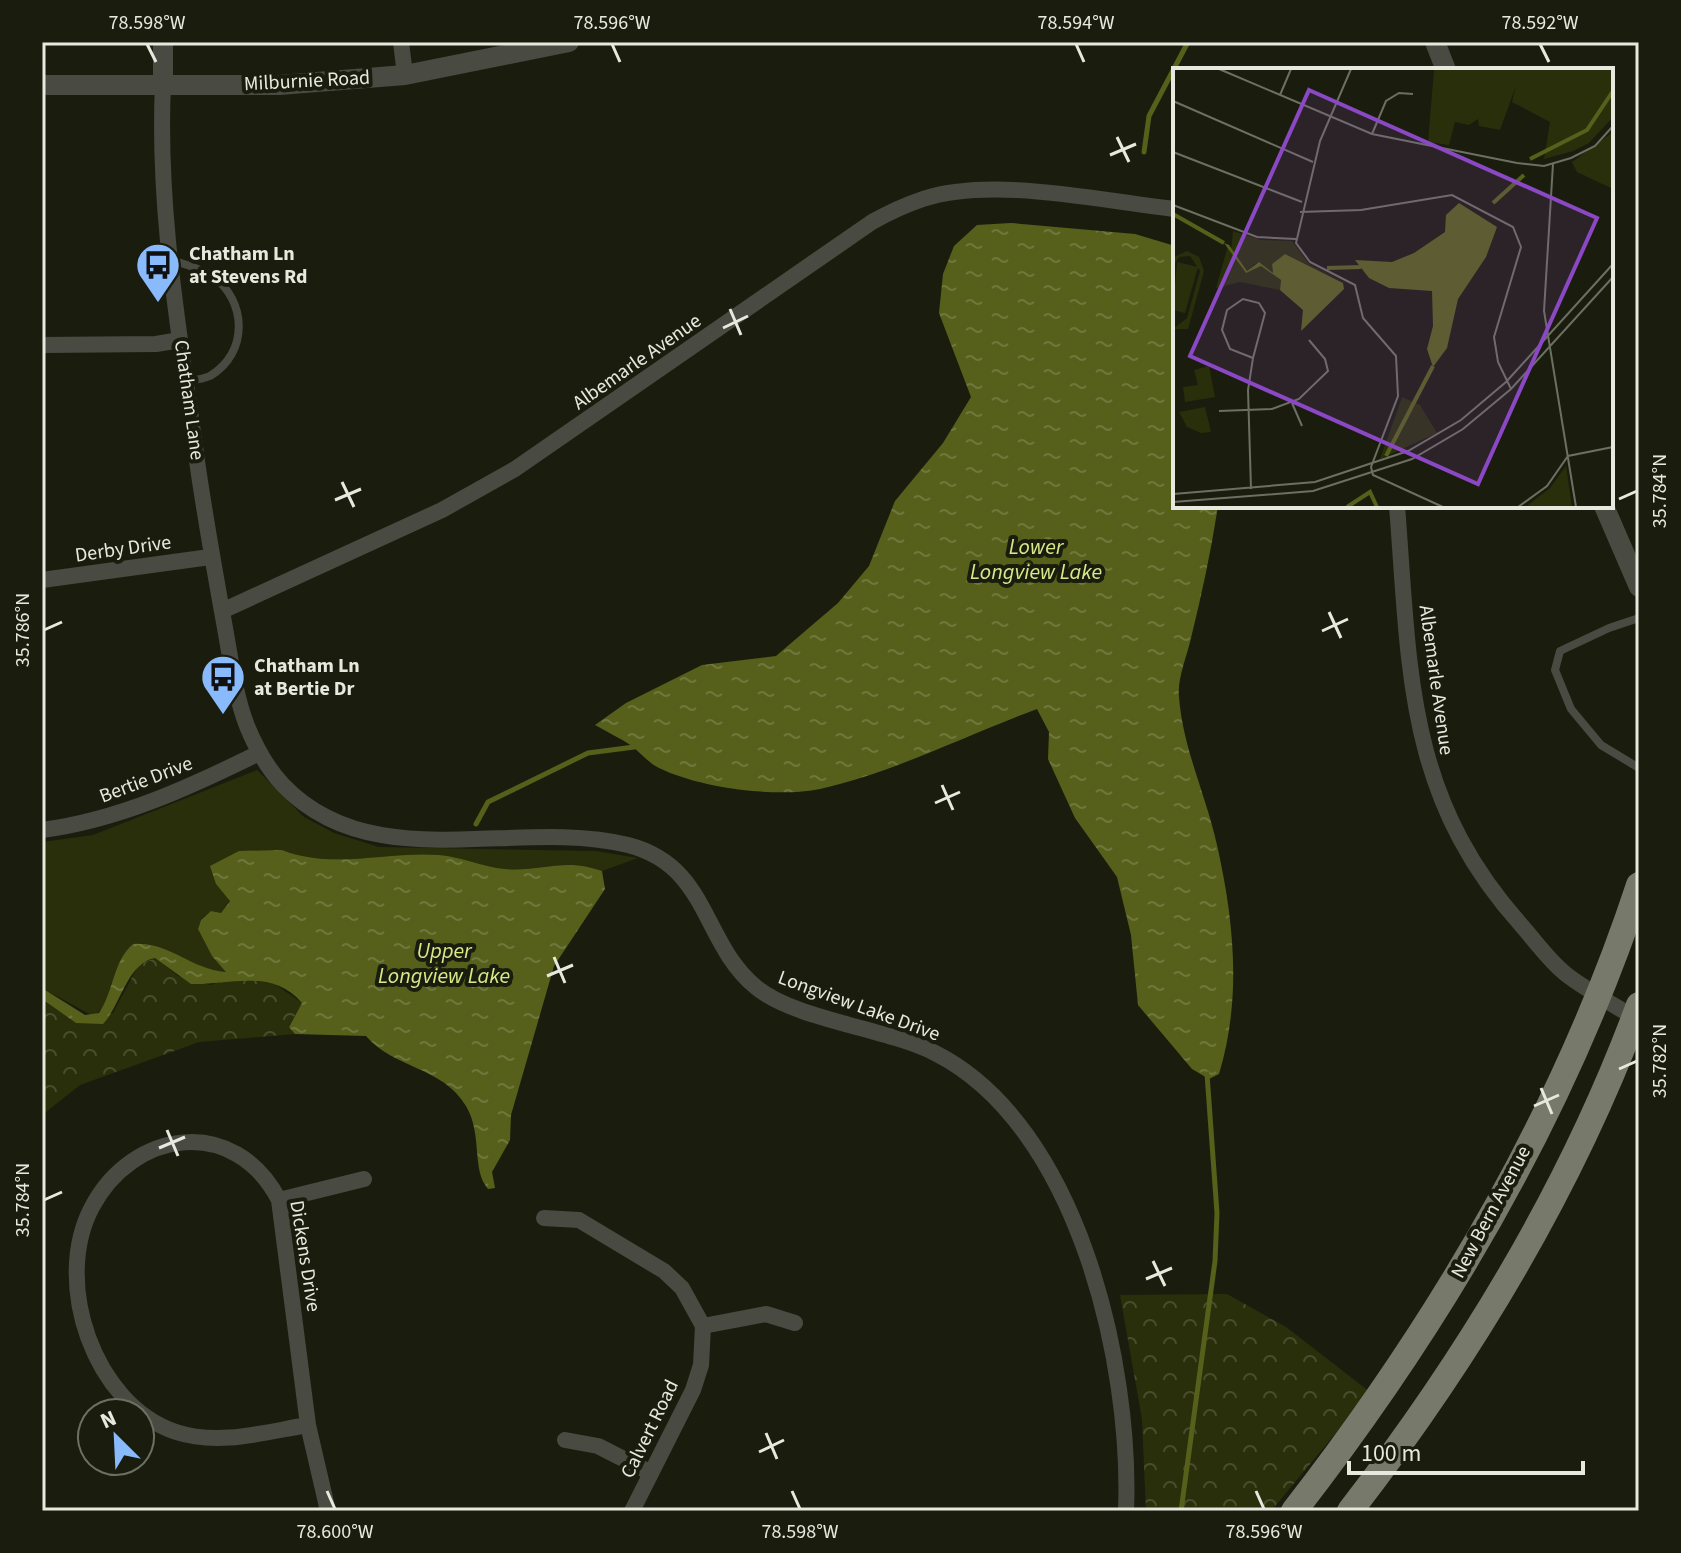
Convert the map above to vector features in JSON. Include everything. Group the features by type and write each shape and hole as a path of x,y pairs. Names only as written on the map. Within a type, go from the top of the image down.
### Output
{"main road":[{"name":"New Bern Avenue","path":"1294,1511 1363,1422 1458,1277 1509,1185 1597,995 1639,885"},
{"path":"1350,1511 1428,1405 1485,1317 1575,1150 1637,1011"}],"street":[{"name":"Chatham Lane","path":"163,42 161,136 170,260 180,340 210,557 238,697 259,753"},
{"path":"401,42 405,75"},
{"name":"Milburnie Road","path":"42,85 279,85 405,75 569,42"},
{"path":"1435,42 1445,68"},
{"name":"Albemarle Avenue","path":"222,611 442,510 515,469 872,222 901,207 944,194 997,189 1173,209"},
{"path":"42,345 156,344 180,340"},
{"name":"Albemarle Avenue","path":"1397,508 1414,693 1424,748 1439,798 1459,840 1493,892 1565,974 1597,995 1637,1011"},
{"path":"1605,508 1639,587"},
{"name":"Derby Drive","path":"42,580 210,557"},
{"name":"Bertie Drive","path":"42,830 95,821 152,802 259,753"},
{"name":"Longview Lake Drive","path":"259,753 273,773 304,803 355,830 395,837 600,840 647,851 671,866 691,885 728,956 762,993 931,1051 968,1073 1003,1107 1056,1185 1094,1272 1122,1397 1126,1511"},
{"name":"Dickens Drive","path":"308,1425 208,1438 158,1424 137,1411 107,1378 95,1355 80,1299 78,1251 90,1209 101,1191 134,1161 178,1143 217,1144 234,1149 258,1168 279,1200 308,1425 328,1511"},
{"path":"279,1200 364,1179"},
{"path":"544,1218 579,1220 664,1271 682,1288 703,1326 766,1314 795,1323"},
{"name":"Calvert Road","path":"632,1511 693,1390 701,1365 703,1326"},
{"path":"565,1440 598,1446 651,1473"}],"lane":[{"path":"170,260 212,276 228,292 241,319 237,346 218,369 209,377 186,381"},
{"path":"1639,618 1560,651 1555,670 1571,709 1601,745 1639,768"}],"green space":[{"path":"257,770 304,817 334,833 379,847 596,851 638,858 602,871 576,865 497,868 456,858 419,854 320,859 282,850 216,884 230,900 221,913 211,911 201,919 198,929 212,956 227,972 199,968 158,947 133,944 121,961 107,1001 93,1016 42,988 42,842 93,835"},
{"path":"156,958 178,976 210,985 240,978 275,984 302,1003 289,1026 295,1034 199,1042 80,1085 42,1115 42,999 76,1023 113,1013 139,964"},
{"path":"1227,1294 1286,1327 1370,1392 1271,1511 1146,1511 1142,1419 1120,1295"}],"water":[{"name":"Lower Longview Lake","path":"1011,223 1135,234 1173,245 1173,508 1218,508 1203,589 1179,690 1185,735 1217,845 1231,931 1231,1017 1219,1074 1209,1079 1192,1069 1138,1005 1131,935 1117,877 1075,818 1048,759 1049,732 1037,709 874,774 802,792 738,789 676,775 655,766 632,746 595,725 626,703 702,665 776,656 838,603 869,566 895,501 943,443 971,397 939,313 943,274 954,246 977,225"},
{"name":"Upper Longview Lake","path":"282,850 320,859 419,854 439,855 505,869 576,865 602,871 605,889 554,966 511,1115 510,1140 492,1172 495,1188 488,1189 483,1181 471,1117 456,1093 431,1075 377,1047 366,1036 295,1034 289,1027 302,1003 277,985 250,981 191,984 155,958 145,961 131,976 103,1024 76,1023 42,999 42,988 85,1015 99,1013 121,959 133,944 158,947 201,966 226,972 212,956 198,929 201,920 211,911 221,913 230,901 216,884 210,866 239,851"}],"waterway":[{"path":"1174,68 1188,42"},
{"path":"1144,152 1149,116 1173,70"},
{"path":"476,824 488,802 588,753 642,746"},
{"path":"1181,1511 1215,1261 1217,1213 1207,1074"}],"place":[{"name":"Chatham Ln at Stevens Rd","path":"158,304"},
{"name":"Chatham Ln at Bertie Dr","path":"223,716"}]}
